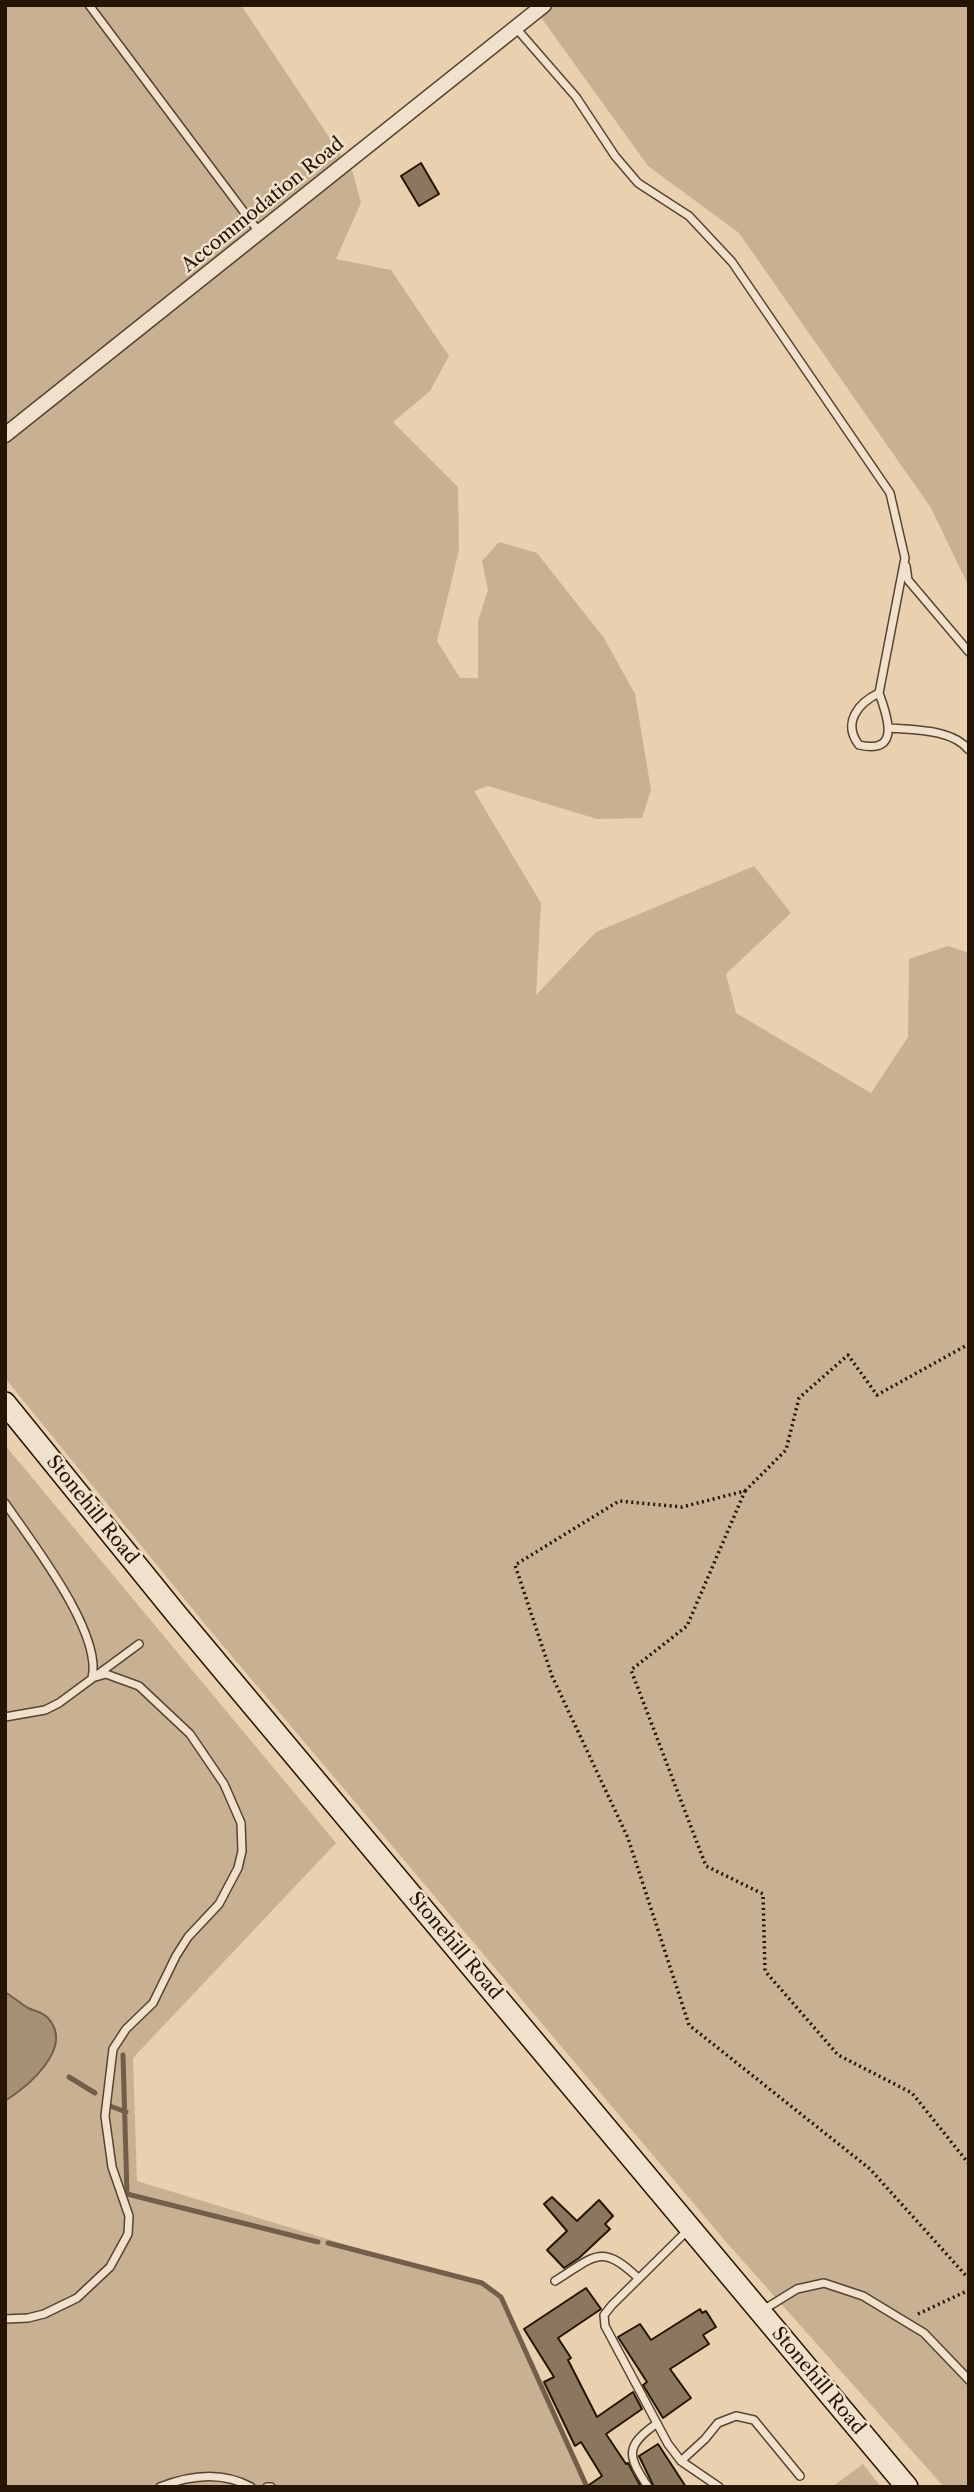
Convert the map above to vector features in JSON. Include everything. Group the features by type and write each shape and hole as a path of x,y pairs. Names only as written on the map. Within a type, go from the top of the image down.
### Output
{"street":[{"name":"Accommodation Road","path":"5,435 544,5"},
{"name":"Stonehill Road","path":"5,1403 177,1615 907,2487"}],"lane":[{"path":"89,5 260,232"},
{"path":"516,28 576,97 615,156 638,183 689,216 732,262 890,493 908,580 969,652"},
{"path":"879,692 856,709 852,719 855,739 859,745 876,746 883,743 890,728 879,692 905,558"},
{"path":"890,728 918,730 958,739 969,750"},
{"path":"5,1503 68,1594 92,1653 95,1666 92,1678"},
{"path":"5,1717 45,1710 59,1703 139,1644"},
{"path":"5,2319 44,2314 78,2298 110,2267 128,2234 129,2216 111,2167 105,2116 113,2049 126,2029 153,2003 188,1937 219,1904 238,1868 242,1851 241,1824 224,1784 190,1734 139,1686 106,1674 92,1678"},
{"path":"689,2229 604,2315 605,2326 656,2424 681,2461 719,2487"},
{"path":"555,2281 585,2262 609,2256 620,2261 638,2278"},
{"path":"759,2312 797,2289 824,2283 863,2296 924,2333 969,2380"},
{"path":"681,2461 718,2423 736,2416 754,2420 800,2476"},
{"path":"648,2487 632,2454 638,2437 656,2424"},
{"path":"160,2487 190,2477 215,2476 231,2478 251,2487"}],"path":[{"path":"969,1344 877,1395 848,1355 800,1398 786,1450 745,1491 687,1626 631,1670 706,1866 763,1894 765,1971 838,2055 912,2093 969,2164"},
{"path":"745,1491 682,1507 620,1501 515,1565 552,1676 628,1838 689,2025 870,2169 969,2279"},
{"path":"904,2321 969,2290"}],"shaded area":[{"path":"5,5 241,5 353,173 361,203 336,259 391,270 449,356 430,391 393,422 458,487 459,550 437,641 460,678 478,678 478,621 488,590 482,561 499,542 537,553 604,638 635,694 651,790 642,818 597,819 488,786 474,791 541,903 536,995 596,932 754,866 791,913 726,974 736,1013 871,1093 908,1037 909,959 948,946 969,953 969,2487 944,2487 727,2243 204,1623 5,1378"},
{"path":"532,5 969,5 969,587 931,508 739,233 648,166"},
{"path":"5,1445 336,1843 133,2058 137,2181 413,2265 482,2283 501,2297 586,2487 5,2487"},
{"path":"5,1992 28,2008 46,2016 55,2030 56,2042 45,2066 5,2101"},
{"path":"863,2464 881,2487 832,2487 836,2484"}],"building":[{"path":"421,163 439,194 419,206 401,176"},
{"path":"552,2197 577,2221 599,2200 613,2216 605,2224 610,2229 564,2268 547,2250 567,2231 544,2204"},
{"path":"586,2288 601,2309 558,2338 571,2358 568,2360 597,2417 633,2392 642,2409 606,2434 626,2464 628,2463 641,2487 586,2487 602,2476 581,2442 575,2446 544,2382 554,2377 524,2329"},
{"path":"700,2309 702,2313 706,2311 716,2327 703,2335 709,2344 670,2369 691,2398 663,2418 643,2385 647,2382 618,2337 640,2324 651,2340"},
{"path":"658,2444 686,2487 654,2487 639,2456"}],"waterway":[{"path":"123,2055 127,2194 318,2242"},
{"path":"69,2077 95,2093"},
{"path":"110,2106 126,2112"},
{"path":"328,2243 482,2283 501,2297 587,2487"}]}
